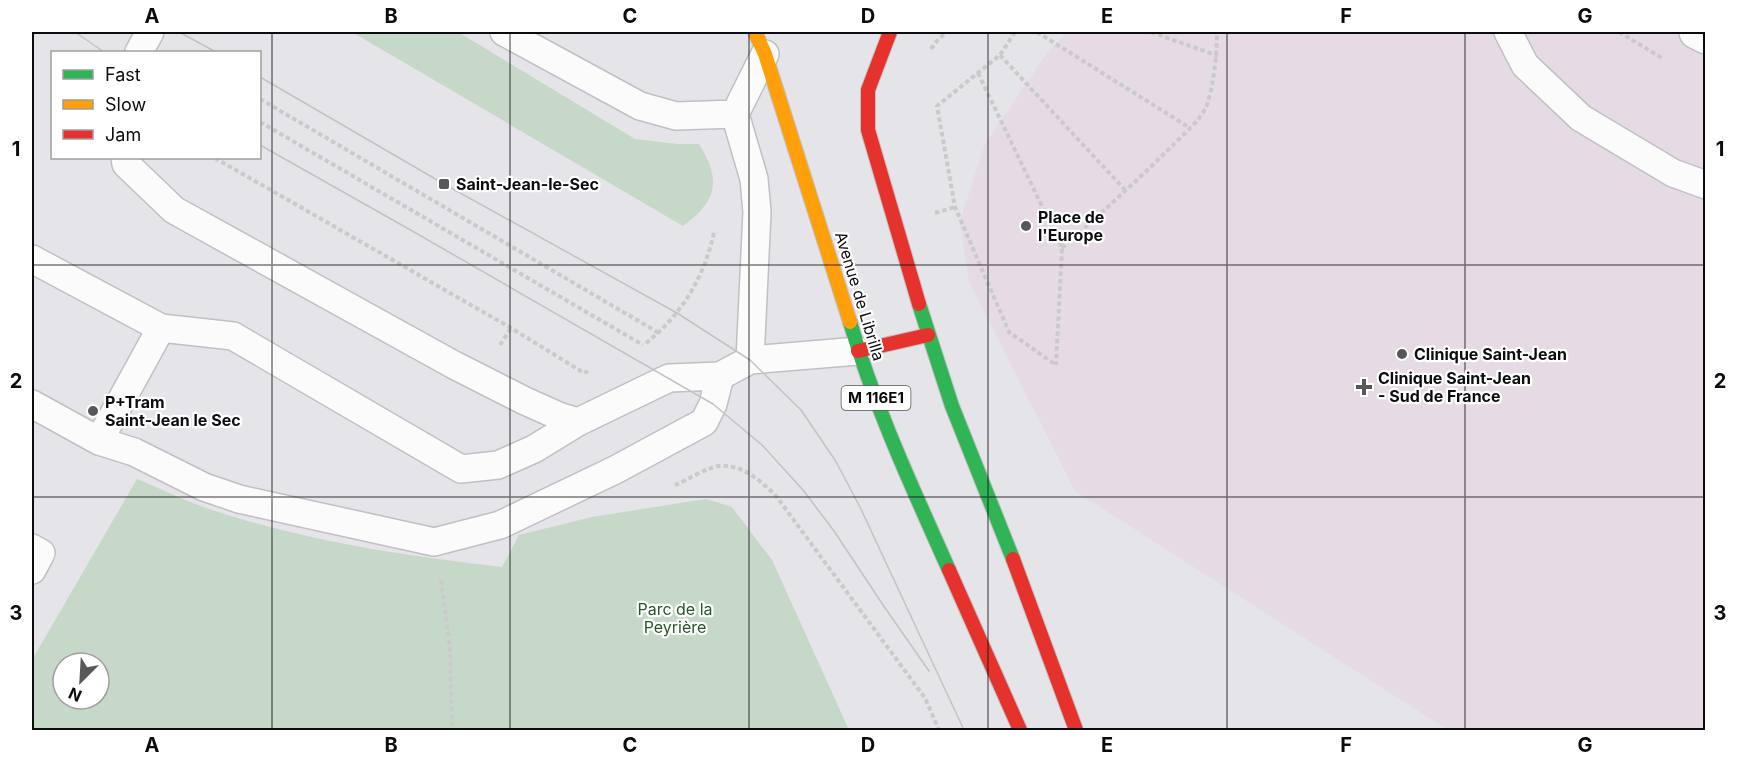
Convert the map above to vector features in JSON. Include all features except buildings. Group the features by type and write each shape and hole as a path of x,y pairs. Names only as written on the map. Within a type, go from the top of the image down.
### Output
{"main road":[{"path":"890,32 868,90 868,130 928,335 952,406 1006,542 1076,730"},
{"name":"Avenue de Librilla","path":"760,43 827,246 858,351 904,468 1020,730"},
{"path":"858,351 928,335"}],"street":[{"path":"1696,32 1706,37"}],"lane":[{"path":"140,51 150,32"},
{"path":"504,32 640,106 676,116 735,114"},
{"path":"1508,32 1525,66 1581,118 1673,173 1706,185"},
{"path":"750,360 757,212 754,179 735,114 760,43"},
{"path":"125,159 126,164 174,210 454,365 525,401 578,422"},
{"path":"32,259 161,328 233,336 461,469 498,465 534,449 578,422 669,378 720,376 750,360 858,351"},
{"path":"99,441 161,328"},
{"path":"32,404 99,441 134,452 204,487 239,499 434,542 500,525 615,470 704,422 713,404 720,376"},
{"path":"32,548 41,553 32,570"}],"path":[{"path":"931,51 946,32"},
{"path":"978,73 1062,248 1056,365 1009,332 955,207 937,106 1000,55 1015,32"},
{"path":"1037,32 1190,128"},
{"path":"1151,32 1218,56"},
{"path":"1062,248 1126,191 1190,128 1206,105 1218,56 1216,32"},
{"path":"1000,55 1126,191"},
{"path":"261,100 659,333"},
{"path":"261,123 644,345"},
{"path":"217,159 511,328 584,373 595,368"},
{"path":"634,349 644,345 659,333 688,298 710,254 716,226"},
{"path":"665,490 718,466 739,468 760,479 776,496 925,698 939,730"},
{"path":"434,542 450,648 452,728 450,730"}],"shaded area":[{"name":"Clinique Saint-Jean - Sud de France","path":"1068,32 1705,32 1705,730 1448,730 1075,491 969,282 960,221 985,144 1048,52"}],"green space":[{"path":"352,32 458,32 635,139 699,144 711,169 713,180 709,199 703,208 683,226"},
{"name":"Parc de la Peyrière","path":"137,479 200,506 318,539 428,558 502,567 519,535 592,517 706,499 732,507 772,560 849,730 32,730 32,660"}],"tram line":[{"path":"75,32 103,51"},
{"path":"179,32 214,51"},
{"path":"261,78 444,184 677,313 750,360 801,410 835,460 860,507 964,730"},
{"path":"261,146 713,404 762,445 803,490 834,531 929,671"}],"traffic: fast":[{"path":"919,304 952,406 1013,559"},
{"path":"850,322 883,417 949,570"}],"traffic: slow":[{"path":"755,32 765,54 850,322"}],"traffic: jam":[{"path":"890,32 868,90 868,130 919,304"},
{"path":"858,351 928,335"},
{"path":"1013,559 1076,730"},
{"path":"949,570 1020,730"}],"place":[{"name":"Saint-Jean-le-Sec","path":"444,184"},
{"name":"Place de l'Europe","path":"1026,226"},
{"name":"Clinique Saint-Jean","path":"1402,354"},
{"name":"Clinique Saint-Jean - Sud de France","path":"1364,387"},
{"name":"P+Tram Saint-Jean le Sec","path":"93,411"}]}
